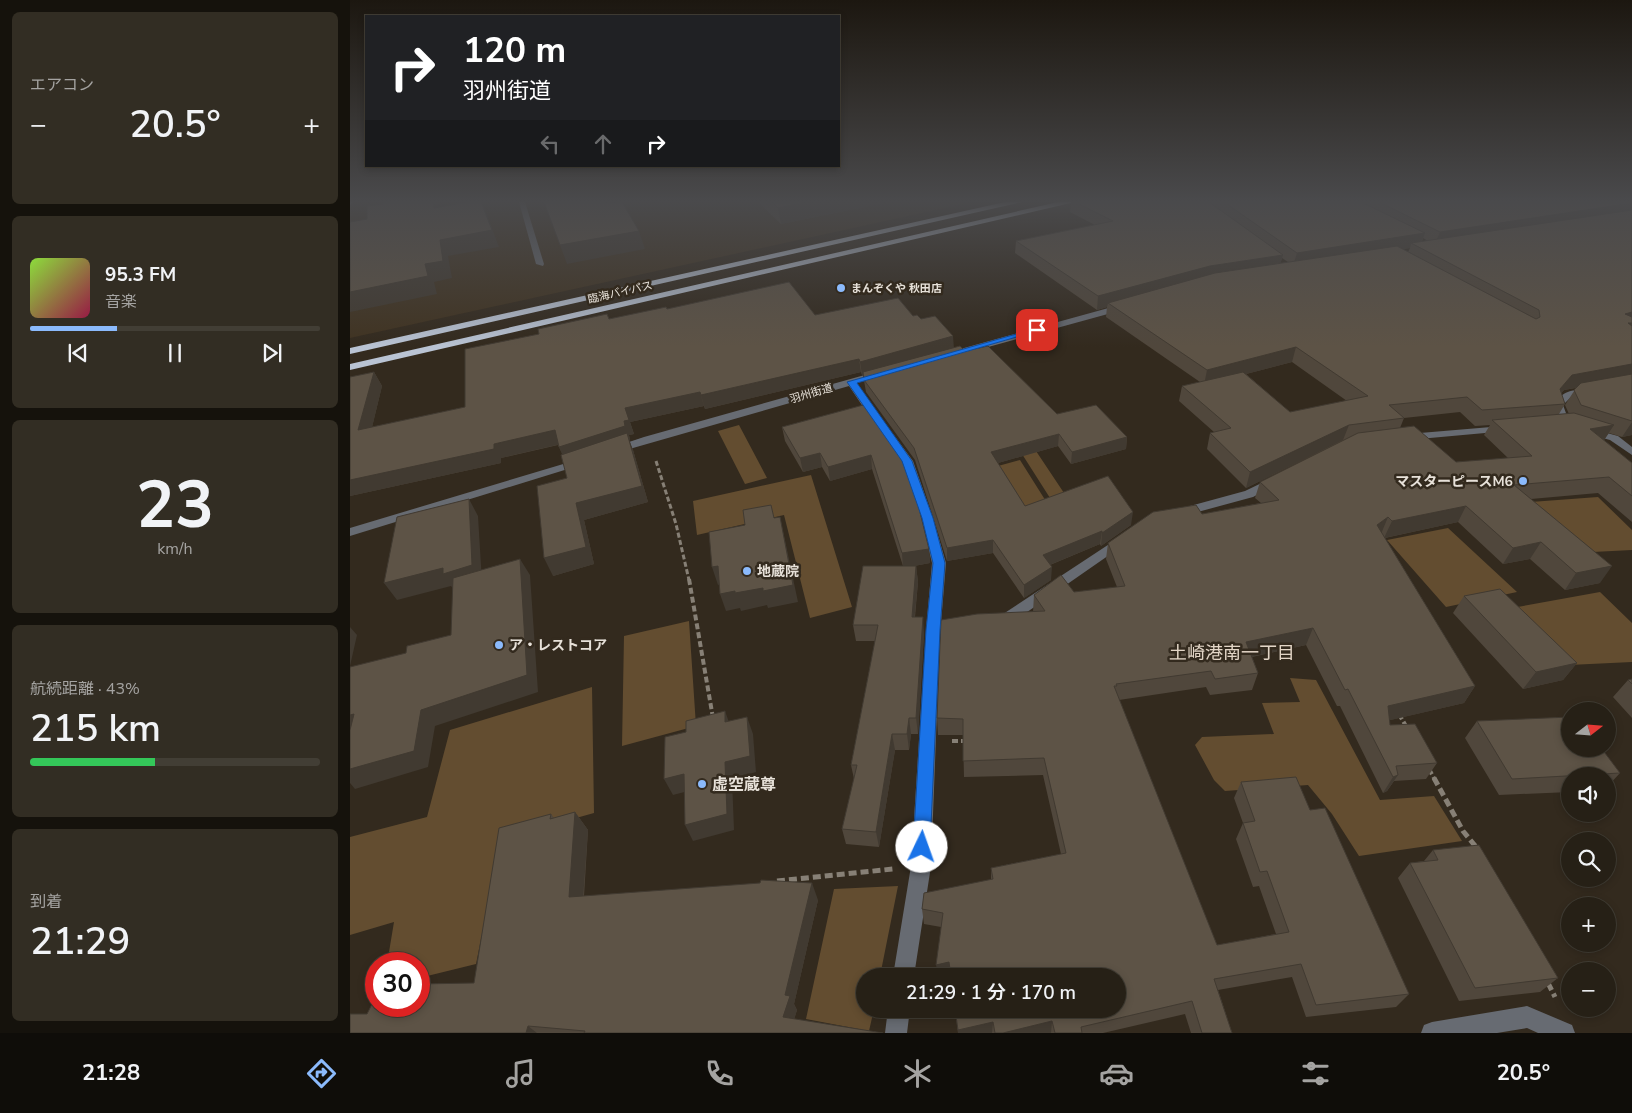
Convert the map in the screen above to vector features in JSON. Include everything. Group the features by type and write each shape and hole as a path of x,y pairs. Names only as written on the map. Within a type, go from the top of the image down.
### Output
{"highway":[{"name":"臨海バイパス","path":"350,351 802,250"},
{"name":"臨海バイパス","path":"350,367 860,250"}],"street":[{"path":"536,250 540,264"},
{"path":"935,359 1130,305"},
{"name":"羽州街道","path":"604,454 648,439 888,372"},
{"path":"851,382 907,461 928,518 939,563 933,630 920,866 905,968"},
{"path":"1595,389 1568,394 1558,405 1560,424 1614,438 1632,452"},
{"path":"1396,438 1518,428"},
{"path":"350,532 587,460"},
{"path":"1174,515 1249,494 1282,477"},
{"path":"989,622 1008,619 1130,534"},
{"path":"933,630 970,624"},
{"path":"1432,1033 1527,1017 1564,1033"},
{"path":"896,1033 898,1018"}],"path":[{"path":"648,439 668,492 695,607 713,722"},
{"path":"1396,710 1411,736"},
{"path":"927,742 976,740"},
{"path":"1425,762 1463,831 1479,851"},
{"path":"774,882 920,866"},
{"path":"1546,980 1558,1006"}],"shaded area":[{"path":"350,250 752,250 350,338"},
{"path":"1016,421 1064,493 1050,498 1022,454"},
{"path":"739,425 767,478 745,484 718,431"},
{"path":"1020,460 1054,514 1031,526 998,466"},
{"path":"811,475 852,607 810,618 784,515 697,535 693,501"},
{"path":"1598,497 1632,530 1632,550 1573,553 1517,503"},
{"path":"1448,528 1517,592 1446,607 1387,540"},
{"path":"1600,592 1632,623 1632,662 1569,665 1512,608"},
{"path":"689,621 696,726 622,746 624,636"},
{"path":"1290,678 1316,680 1380,800 1434,796 1462,841 1359,856 1332,814 1308,785 1225,791 1214,780 1195,745 1202,737 1274,734 1262,703 1300,702"},
{"path":"592,687 594,813 501,839 476,964 430,975 430,952 389,952 394,922 350,935 350,837 427,817 450,730"},
{"path":"898,886 882,968 856,968 856,1018 872,1018 869,1031 806,1019 834,889"}],"building":[{"path":"350,250 441,250 443,261 425,264 428,276 350,292"},
{"path":"1030,250 1276,250 1283,255 1210,266 1098,296"},
{"path":"1293,250 1315,250 1297,253"},
{"path":"1369,250 1405,250 1536,319 1540,317 1539,310 1425,250 1632,250 1632,312 1625,314 1632,317 1632,323 1628,323 1632,326 1632,364 1572,375 1560,389 1565,404 1482,410 1467,397 1389,405 1404,418 1349,425 1250,472 1210,433 1231,428 1182,386 1243,372 1290,412 1368,396 1296,347 1207,370 1108,303 1215,273"},
{"path":"789,282 815,315 898,298 913,316 917,315 921,319 935,316 953,336 860,362 859,359 701,395 700,392 625,408 629,420 624,421 625,426 559,447 555,430 494,444 494,449 350,480 350,377 374,372 358,430 465,407 465,349 539,334 538,329 607,314 609,319 666,307 667,309"},
{"path":"960,346 965,351 988,346 1057,414 1096,405 1127,437 1072,452 1059,434 991,452 1025,506 1108,476 1133,512 1102,533 1102,531 1043,555 1052,567 1024,585 993,540 947,548 914,448 864,380 863,372"},
{"path":"1632,374 1632,421 1581,405 1574,390 1581,383"},
{"path":"867,404 898,448 918,504 929,549 902,553 871,455 828,467 820,453 800,458 782,427"},
{"path":"1574,413 1614,425 1590,429 1632,463 1632,496 1609,477 1514,485 1612,566 1576,573 1541,542 1513,548 1466,506 1392,521 1388,517 1377,525 1475,686 1388,706 1390,725 1415,724 1437,763 1396,766 1398,775 1393,777 1348,689 1345,690 1313,628 1246,642 1258,673 1215,679 1211,671 1116,684 1117,686 1114,686 1217,945 1289,932 1267,871 1260,872 1243,823 1255,821 1241,782 1296,777 1310,810 1325,808 1409,994 1316,1005 1301,964 1214,979 1232,1033 1202,1033 1192,1001 1126,1016 1126,968 950,968 949,962 936,965 943,913 922,909 924,893 993,879 991,868 1066,853 1044,758 963,761 963,719 937,718 941,620 977,614 1045,611 1034,595 1061,575 1074,592 1125,586 1108,543 1153,512 1196,505 1202,514 1279,500 1260,482 1358,433 1414,426 1456,462 1532,456 1492,420"},
{"path":"627,433 642,486 576,503 586,547 544,558 537,486 567,478 561,455"},
{"path":"469,499 472,565 443,574 443,568 384,583 397,517"},
{"path":"771,505 774,518 780,517 793,585 763,591 763,588 720,594 718,566 712,567 709,532 745,525 743,510"},
{"path":"520,559 527,675 421,710 414,751 350,769 350,730 354,714 350,715 350,667 406,653 407,646 451,635 453,578"},
{"path":"863,566 916,566 912,617 923,617 916,718 909,718 907,734 892,734 876,832 842,829 857,765 851,765 878,625 853,625"},
{"path":"1500,589 1577,663 1536,672 1464,596"},
{"name":"虚空蔵尊","path":"725,711 725,722 747,717 750,756 725,762 727,814 685,825 684,774 664,779 665,737 686,732 686,721"},
{"path":"1561,717 1561,758 1609,758 1616,767 1561,767 1561,776 1512,779 1477,721"},
{"path":"575,812 569,897 760,883 761,880 812,883 785,995 790,996 783,1017 883,1033 584,1033 585,1031 528,1026 526,1033 350,1033 350,1014 365,1014 365,1017 430,1017 430,984 474,983 499,828 551,814 550,819"},
{"path":"1479,845 1558,978 1475,988 1410,863 1438,860 1433,850"},
{"path":"956,1018 1119,1018 1081,1027 1082,1033 1055,1033 1052,1021 1003,1033 995,1033 993,1022 958,1030"}],"place":[{"name":"まんぞくや 秋田店","path":"841,288"},
{"name":"マスターピースM6","path":"1523,481"},
{"name":"地蔵院","path":"747,571"},
{"name":"ア・レストコア","path":"499,645"},
{"name":"虚空蔵尊","path":"702,784"}],"district":[{"name":"土崎港南一丁目","path":"1232,653"}],"route":[{"path":"922,847 933,630 939,563 928,518 907,461 851,382 1037,330"}]}
